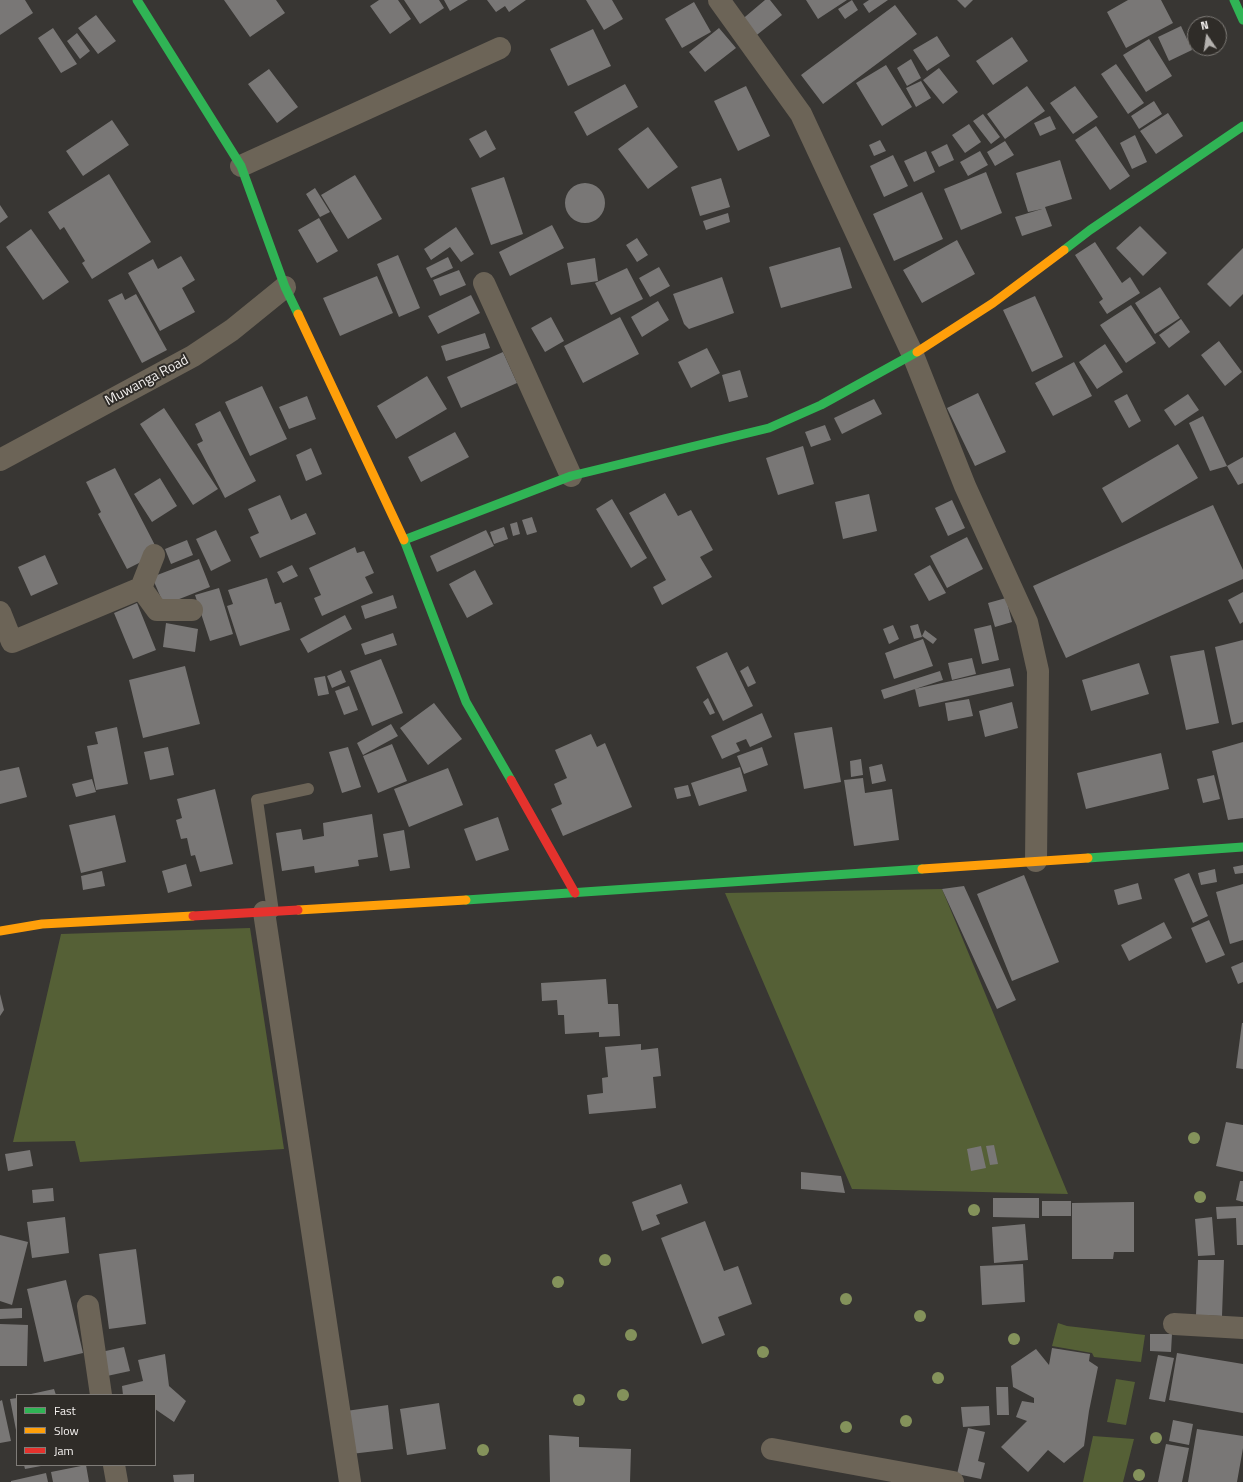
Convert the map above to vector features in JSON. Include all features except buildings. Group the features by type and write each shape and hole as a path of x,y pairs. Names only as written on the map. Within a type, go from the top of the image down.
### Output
{"street":[{"path":"137,0 241,166 285,287 404,540 466,702 575,893"},
{"path":"719,0 801,114 913,355 965,486 1027,622 1038,671 1036,861"},
{"path":"1234,0 1243,20"},
{"path":"241,166 500,48"},
{"path":"404,540 571,476 769,428 821,404 913,355 993,303 1090,230 1243,126"},
{"path":"484,284 571,476"},
{"name":"Muwanga Road","path":"0,460 193,356 232,330 285,287"},
{"path":"0,612 12,642 141,588 154,555"},
{"path":"141,588 157,610 192,610"},
{"path":"0,931 42,924 575,893 1243,847"},
{"path":"268,912 350,1482"},
{"path":"88,1306 101,1394"},
{"path":"1174,1324 1243,1328"},
{"path":"772,1449 952,1482"},
{"path":"114,1466 117,1482"}],"lane":[{"path":"268,912 257,800 308,789"}],"green space":[{"path":"942,889 1068,1194 852,1189 725,893"},
{"path":"250,928 284,1149 80,1162 75,1141 13,1142 61,934"},
{"path":"1058,1323 1067,1326 1145,1335 1141,1362 1094,1357 1092,1353 1052,1346"},
{"path":"1116,1379 1135,1382 1126,1425 1107,1422"},
{"path":"1093,1436 1134,1439 1123,1482 1083,1482"}],"traffic: fast":[{"path":"137,0 241,166 285,287 298,314"},
{"path":"1234,0 1243,20"},
{"path":"1064,250 1090,230 1243,126"},
{"path":"404,540 571,476 769,428 821,405 917,352"},
{"path":"404,540 466,702 511,780"},
{"path":"1088,858 1243,847"},
{"path":"466,900 922,869"}],"traffic: slow":[{"path":"917,352 993,303 1064,250"},
{"path":"298,314 404,540"},
{"path":"922,869 1088,858"},
{"path":"298,910 466,900"},
{"path":"0,931 42,924 193,916"}],"traffic: jam":[{"path":"511,780 575,893"},
{"path":"193,916 298,910"}]}
